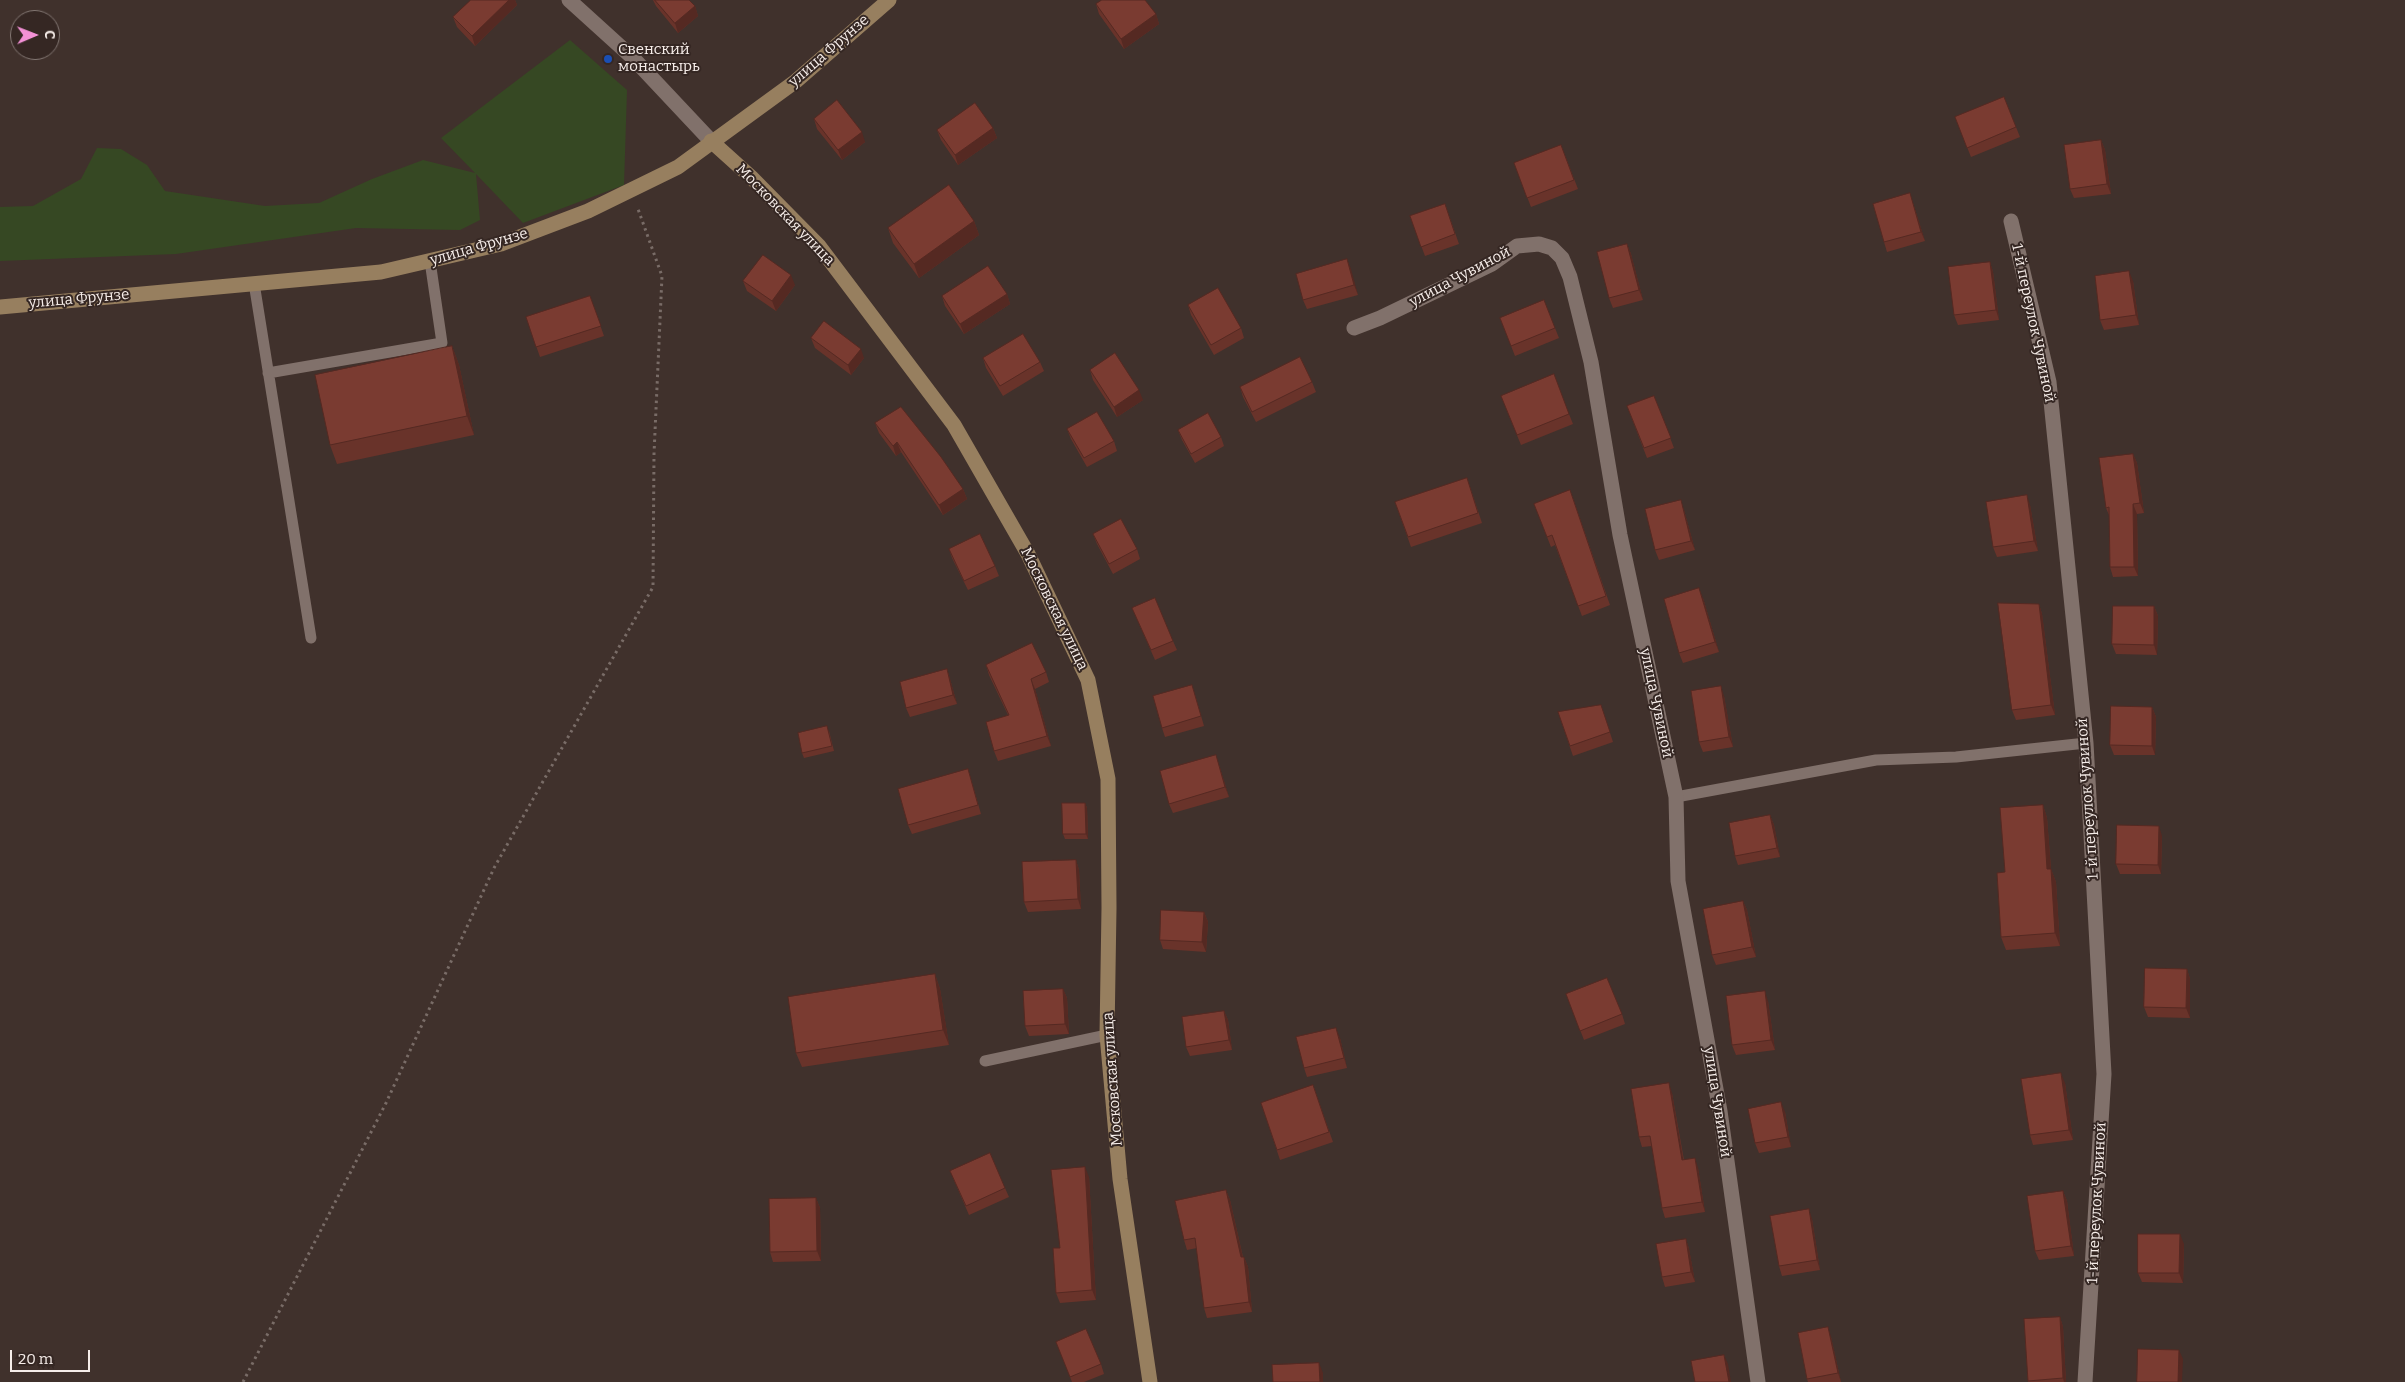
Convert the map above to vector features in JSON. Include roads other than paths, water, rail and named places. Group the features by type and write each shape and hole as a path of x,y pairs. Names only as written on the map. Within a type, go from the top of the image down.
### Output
{"street":[{"name":"Московская улица","path":"569,0 633,58 711,141 751,177 819,246 954,424 1028,554 1088,680 1108,779 1110,908 1107,1035 1120,1179 1150,1382"},
{"name":"улица Фрунзе","path":"0,306 381,272 501,244 588,211 678,167 711,141 796,81 889,0"},
{"name":"1-й переулок Чувиной","path":"2011,222 2049,382 2086,743 2104,1074 2085,1382"},
{"name":"улица Чувиной","path":"1354,328 1380,318 1492,264 1517,246 1539,244 1552,248 1562,258 1570,277 1591,362 1620,535 1676,797 1678,882 1720,1111 1758,1382"}],"lane":[{"path":"268,373 442,343 430,261"},
{"path":"254,283 311,638"},
{"path":"1676,797 1876,760 1956,757 2086,743"},
{"path":"985,1061 1107,1035"}],"place":[{"name":"Свенский монастырь","path":"608,59"}]}
